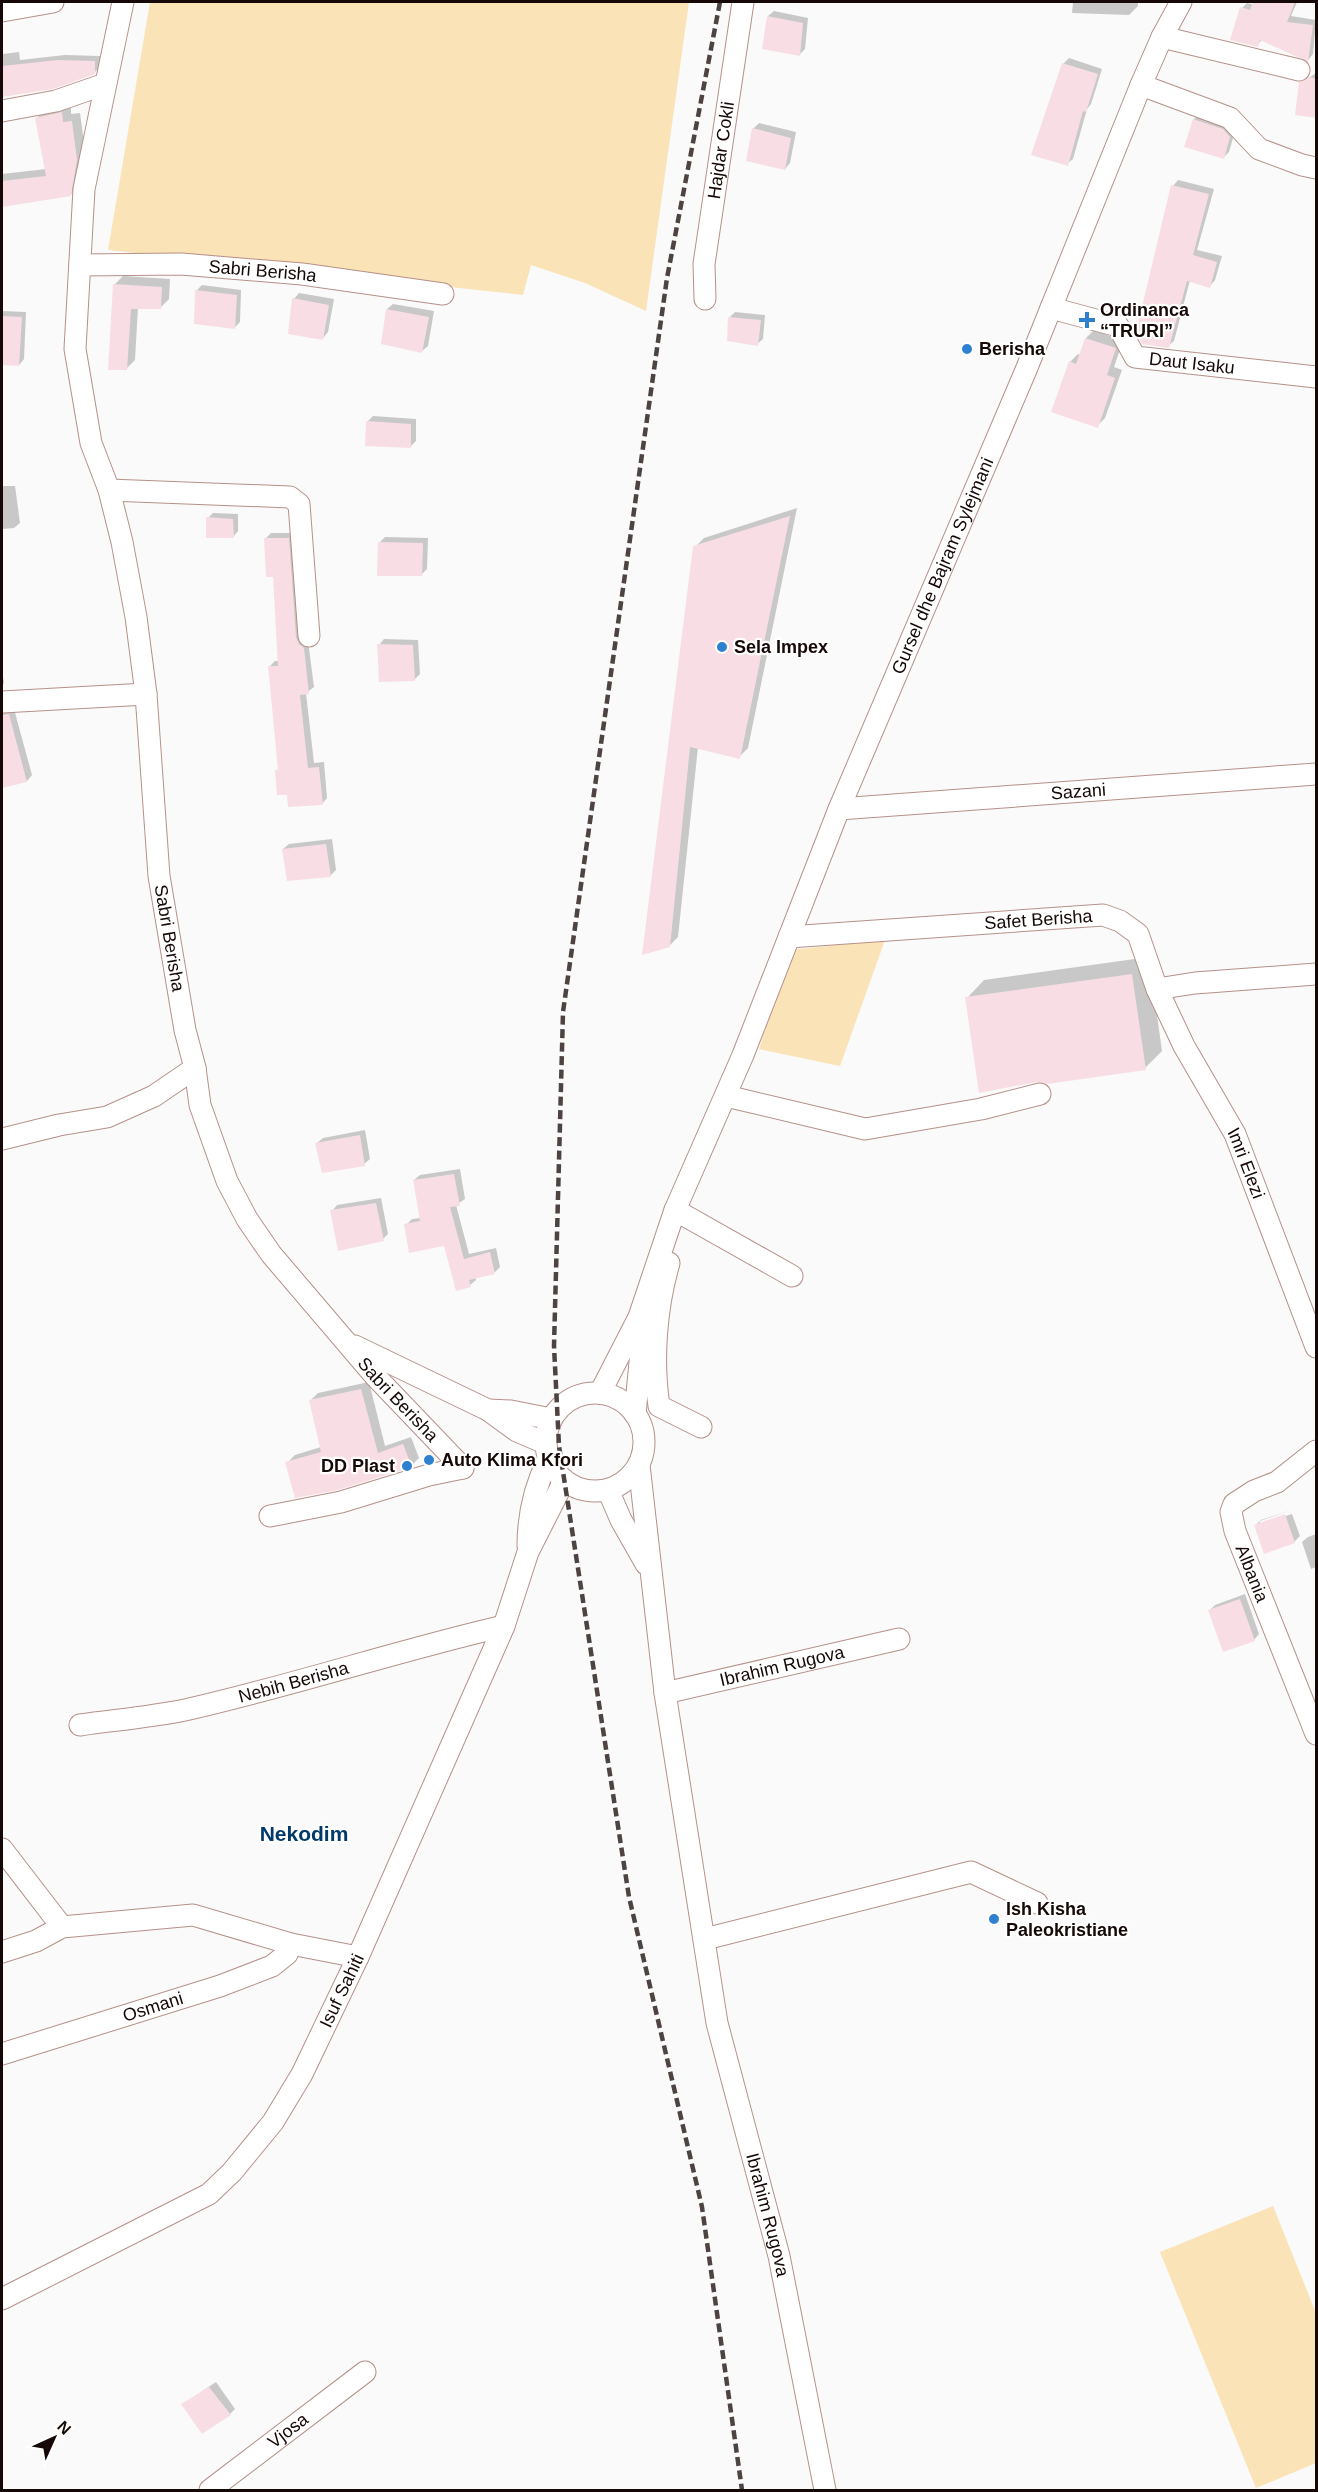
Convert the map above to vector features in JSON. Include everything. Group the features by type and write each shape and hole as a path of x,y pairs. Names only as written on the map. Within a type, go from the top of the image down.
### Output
{"street":[{"path":"2,11 53,2"},
{"name":"Sabri Berisha","path":"123,2 84,189 75,349 91,443 109,490 122,542 136,617 146,694 159,876 200,1105 227,1181 246,1219 271,1254 346,1342 463,1468 429,1475 341,1502 270,1516"},
{"name":"Hajdar Cokli","path":"705,299 704,264 743,2"},
{"name":"Gursel dhe Bajram Sylejmani","path":"600,1393 639,1317 839,810 1051,308 1141,85 1162,37 1181,2"},
{"path":"1162,37 1299,69"},
{"path":"2,111 56,101 105,84"},
{"path":"1141,85 1230,118 1258,149 1317,168"},
{"name":"Sabri Berisha","path":"80,265 181,264 302,274 443,294"},
{"name":"Daut Isaku","path":"1051,308 1118,326 1135,357 1317,377"},
{"path":"109,490 296,499 299,504 309,636"},
{"path":"2,702 146,694"},
{"name":"Sazani","path":"839,810 1317,774"},
{"name":"Safet Berisha","path":"789,937 1103,915 1120,921 1138,934 1158,989"},
{"path":"1158,989 1195,982 1317,974"},
{"name":"Imri Elezi","path":"1158,989 1184,1046 1235,1134 1317,1347"},
{"path":"2,1138 107,1117 154,1096 195,1068"},
{"path":"726,1096 865,1129 981,1109 1040,1094"},
{"path":"701,1427 659,1406 656,1384 658,1316 679,1212 792,1276"},
{"name":"Gursel dhe Bajram Sylejmani","path":"635,1414 642,1352 639,1317"},
{"name":"Sabri Berisha","path":"346,1342 488,1410 547,1451"},
{"path":"600,1393 613,1396 635,1414 644,1439 639,1466 631,1477 608,1490 593,1492 578,1489 564,1482 547,1451 551,1419 559,1407 571,1398 600,1393"},
{"name":"Sabri Berisha","path":"488,1410 511,1411 551,1419"},
{"name":"Isuf Sahiti","path":"528,1552 528,1523 547,1451"},
{"name":"Albania","path":"1317,1451 1277,1482 1254,1491 1234,1504 1231,1512 1235,1531 1317,1734"},
{"name":"Ibrahim Rugova","path":"639,1466 665,1693 717,2023 779,2256 825,2490"},
{"name":"Isuf Sahiti","path":"2,2299 208,2194 224,2180 273,2122 297,2083 358,1957 504,1626 528,1552 564,1482"},
{"name":"Ibrahim Rugova","path":"608,1490 621,1520 650,1569"},
{"name":"Nebih Berisha","path":"80,1725 182,1710 278,1688 437,1641 504,1626"},
{"name":"Ibrahim Rugova","path":"665,1693 899,1639"},
{"path":"2,1849 63,1927"},
{"path":"705,1940 971,1872 1037,1903"},
{"path":"2,1952 36,1941 63,1927 193,1915 291,1944 358,1957"},
{"name":"Osmani","path":"2,2054 220,1986 272,1966 286,1954 291,1944"},
{"name":"Vjosa","path":"210,2490 365,2372"}],"shaded area":[{"path":"150,2 689,2 646,311 585,283 531,265 523,295 108,250"},
{"path":"885,940 840,1066 759,1049 790,950"},
{"path":"1273,2206 1316,2313 1316,2463 1256,2488 1160,2252"}],"building":[{"path":"1253,2 1295,2 1287,22 1313,25 1308,62 1260,40 1258,47 1230,40 1240,7 1250,10"},
{"path":"767,16 803,23 800,56 762,49"},
{"path":"58,60 95,61 95,74 53,89 2,97 2,66"},
{"path":"1062,63 1098,74 1086,112 1083,111 1068,166 1031,155"},
{"path":"1309,77 1317,79 1317,118 1295,115 1299,82"},
{"path":"62,112 63,122 72,121 77,160 71,196 2,207 2,181 46,176 35,118"},
{"path":"1193,119 1223,129 1230,137 1224,159 1184,147"},
{"path":"752,128 791,138 785,170 746,161"},
{"path":"1171,185 1209,194 1193,255 1217,262 1210,288 1187,281 1169,348 1142,344 1136,332"},
{"path":"113,284 162,287 161,309 131,309 127,370 108,370"},
{"path":"195,290 237,295 235,329 194,324"},
{"path":"292,298 329,305 323,340 288,334"},
{"path":"386,309 429,317 422,353 381,344"},
{"path":"2,316 22,317 19,366 2,365"},
{"path":"728,317 761,320 758,346 727,341"},
{"path":"1085,338 1116,348 1107,375 1115,378 1098,428 1051,412 1069,361 1076,364"},
{"path":"366,421 411,424 411,448 365,446"},
{"name":"Sela Impex","path":"790,516 740,759 690,747 670,947 642,955 693,546"},
{"path":"206,517 233,519 234,538 206,538"},
{"path":"264,538 289,538 296,637 304,648 309,694 300,695 308,768 319,767 323,805 288,807 287,795 277,795 275,770 278,770 268,666 278,666 273,577 266,577"},
{"path":"378,542 423,543 422,576 377,576"},
{"path":"377,644 413,645 415,681 379,682"},
{"path":"9,714 27,782 2,788 2,715"},
{"path":"326,844 331,877 287,881 282,849"},
{"path":"1132,974 1146,1070 1047,1084 1037,1082 979,1093 965,997"},
{"path":"360,1135 365,1166 322,1173 315,1143"},
{"path":"454,1174 460,1206 450,1207 464,1259 490,1252 495,1274 469,1280 471,1287 456,1291 444,1246 409,1253 404,1224 420,1221 413,1180"},
{"path":"376,1203 384,1241 338,1251 330,1210"},
{"path":"361,1389 378,1453 403,1444 412,1467 338,1490 295,1498 285,1462 321,1452 309,1400"},
{"path":"1285,1514 1295,1543 1264,1554 1254,1525"},
{"path":"1240,1599 1255,1641 1223,1652 1208,1610"},
{"path":"209,2387 231,2415 202,2434 181,2404"}],"railway":[{"path":"720,2 667,278 563,1012 554,1346 559,1446 629,1897 702,2207 742,2490"}],"place":[{"name":"Ordinanca “TRURI”","path":"1087,320"},
{"name":"Berisha","path":"967,349"},
{"name":"Sela Impex","path":"722,647"},
{"name":"Auto Klima Kfori","path":"429,1460"},
{"name":"DD Plast","path":"407,1466"},
{"name":"Ish Kisha Paleokristiane","path":"994,1919"}],"district":[{"name":"Nekodim","path":"304,1833"}]}
